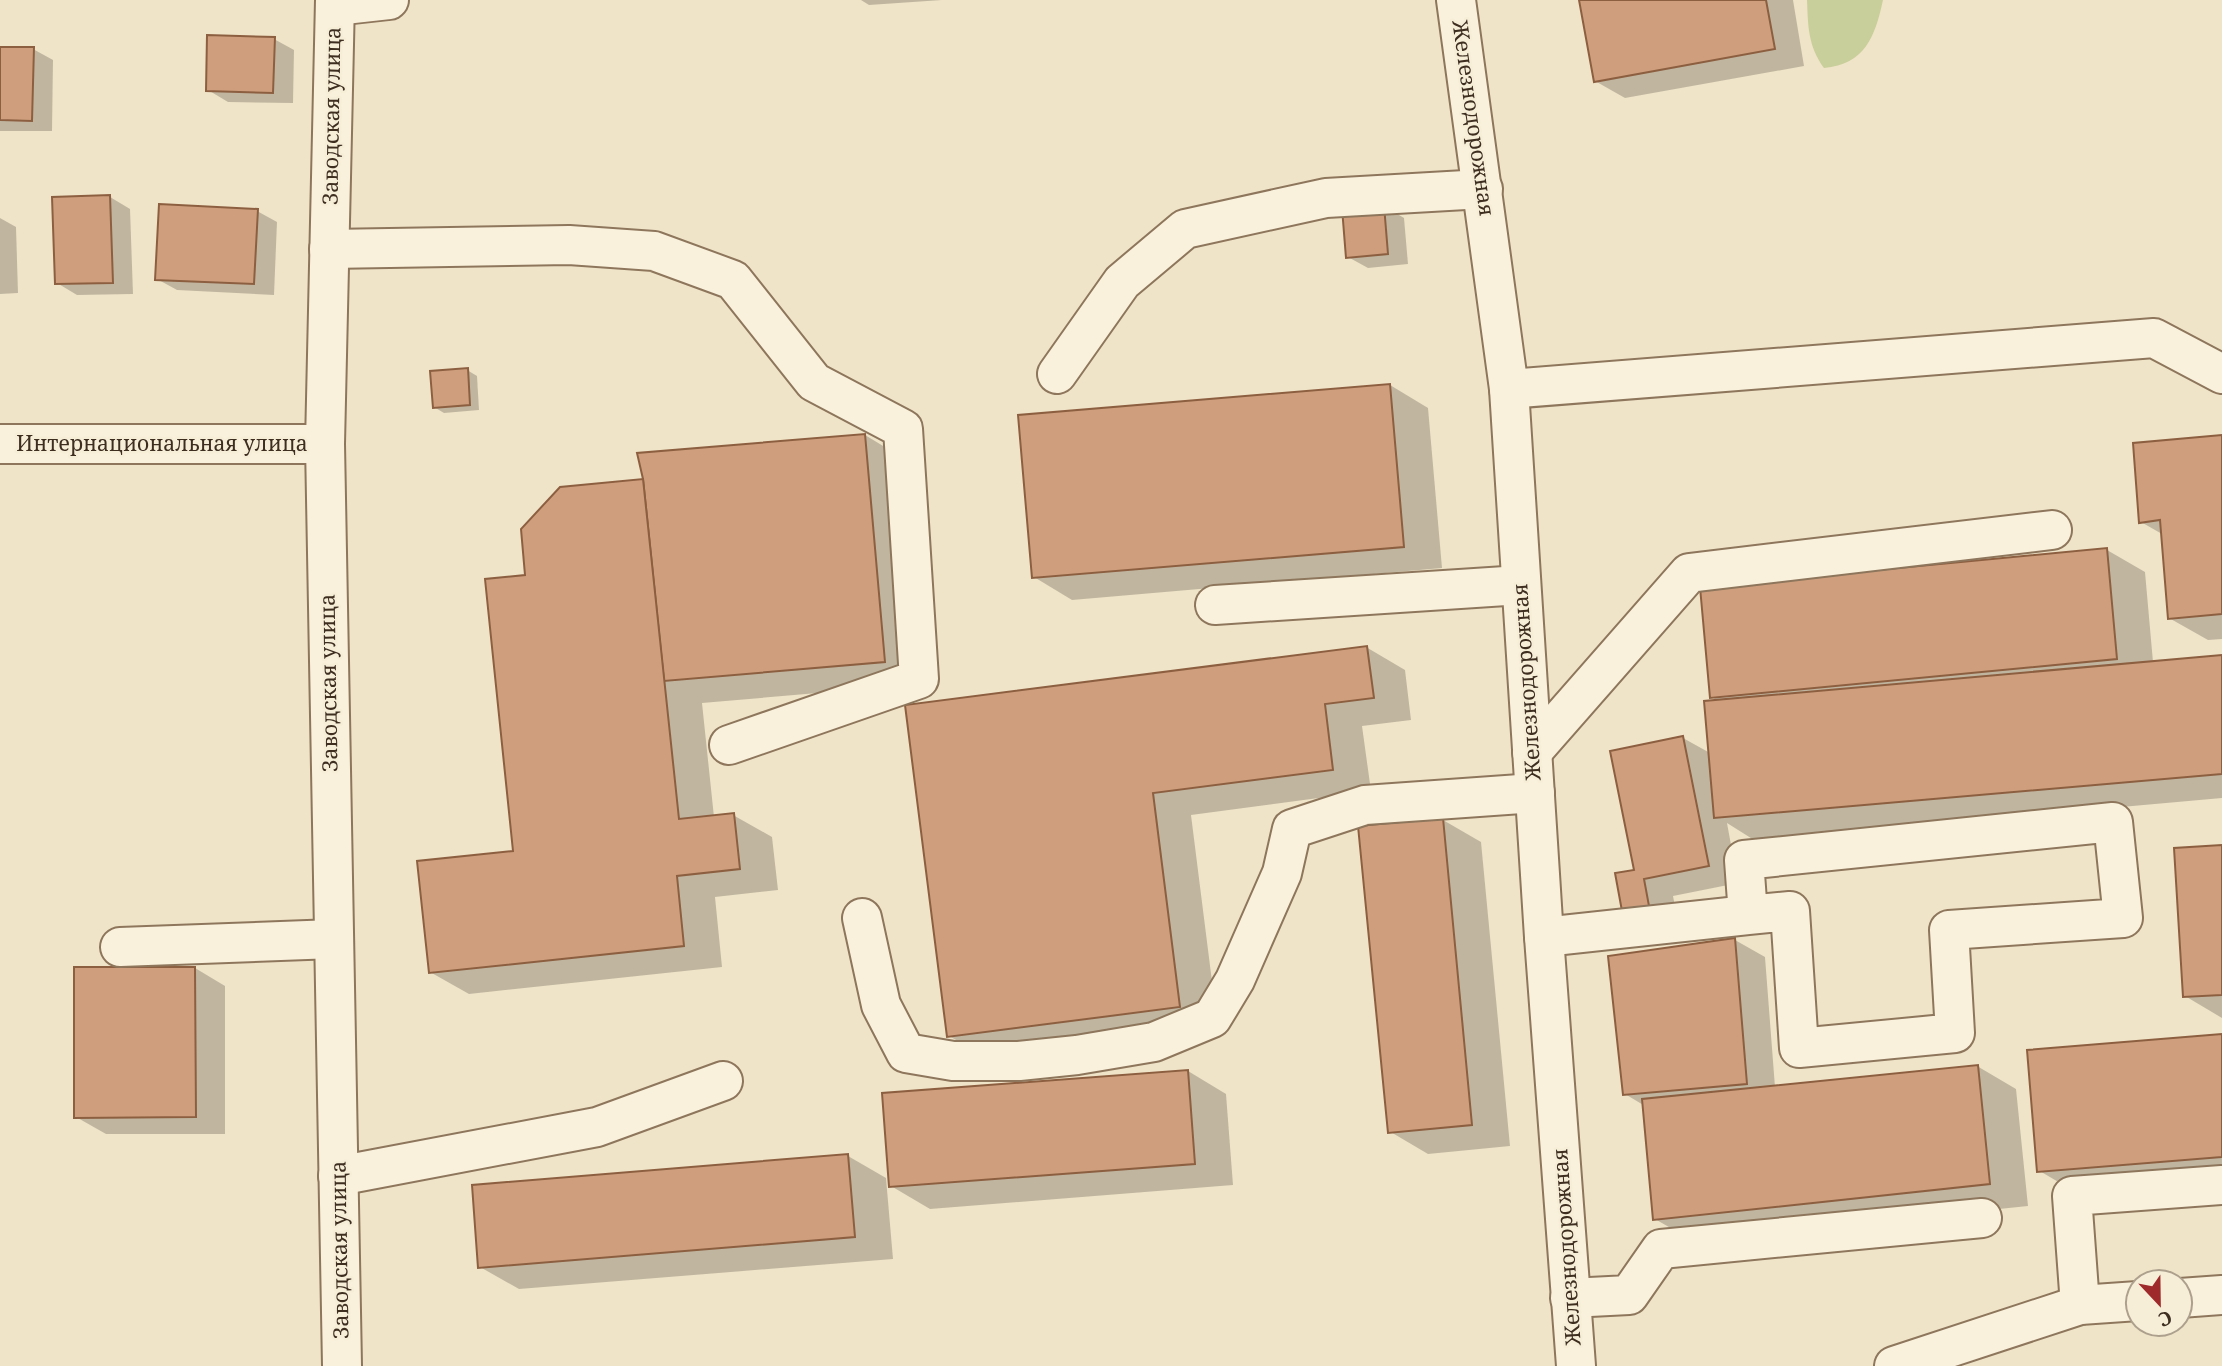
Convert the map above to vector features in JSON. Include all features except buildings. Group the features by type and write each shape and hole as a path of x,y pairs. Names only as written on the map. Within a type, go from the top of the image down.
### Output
{"street":[{"path":"335,3 389,0"},
{"name":"Железнодорожная","path":"1456,0 1509,389 1544,937 1576,1366"},
{"name":"Заводская улица","path":"335,3 325,444 342,1366"},
{"path":"1057,374 1122,282 1185,229 1326,198 1483,188"},
{"path":"329,249 569,245 654,251 733,280 814,382 902,429 919,678 729,745"},
{"path":"1509,389 2154,338 2222,373"},
{"name":"Интернациональная улица","path":"0,444 325,444"},
{"path":"1532,752 1689,573 2052,530"},
{"path":"1215,605 1521,585"},
{"path":"862,918 881,1004 906,1053 953,1061 1019,1061 1154,1042 1212,1017 1235,980 1282,873 1292,829 1365,806 1535,793"},
{"path":"1544,937 1790,911 1800,1048 1955,1033 1949,930 2123,918 2113,822 1744,860 1748,915"},
{"path":"120,947 334,939"},
{"path":"338,1176 597,1127 723,1082"},
{"path":"2080,1306 2072,1196 2222,1185"},
{"path":"1570,1298 1629,1295 1661,1249 1982,1217"},
{"path":"2194,1297 2222,1295"},
{"path":"1894,1366 2080,1306 2124,1302"}],"green space":[{"path":"1807,0 1883,0 1872,37 1866,46 1849,61 1824,68 1812,44"}]}
